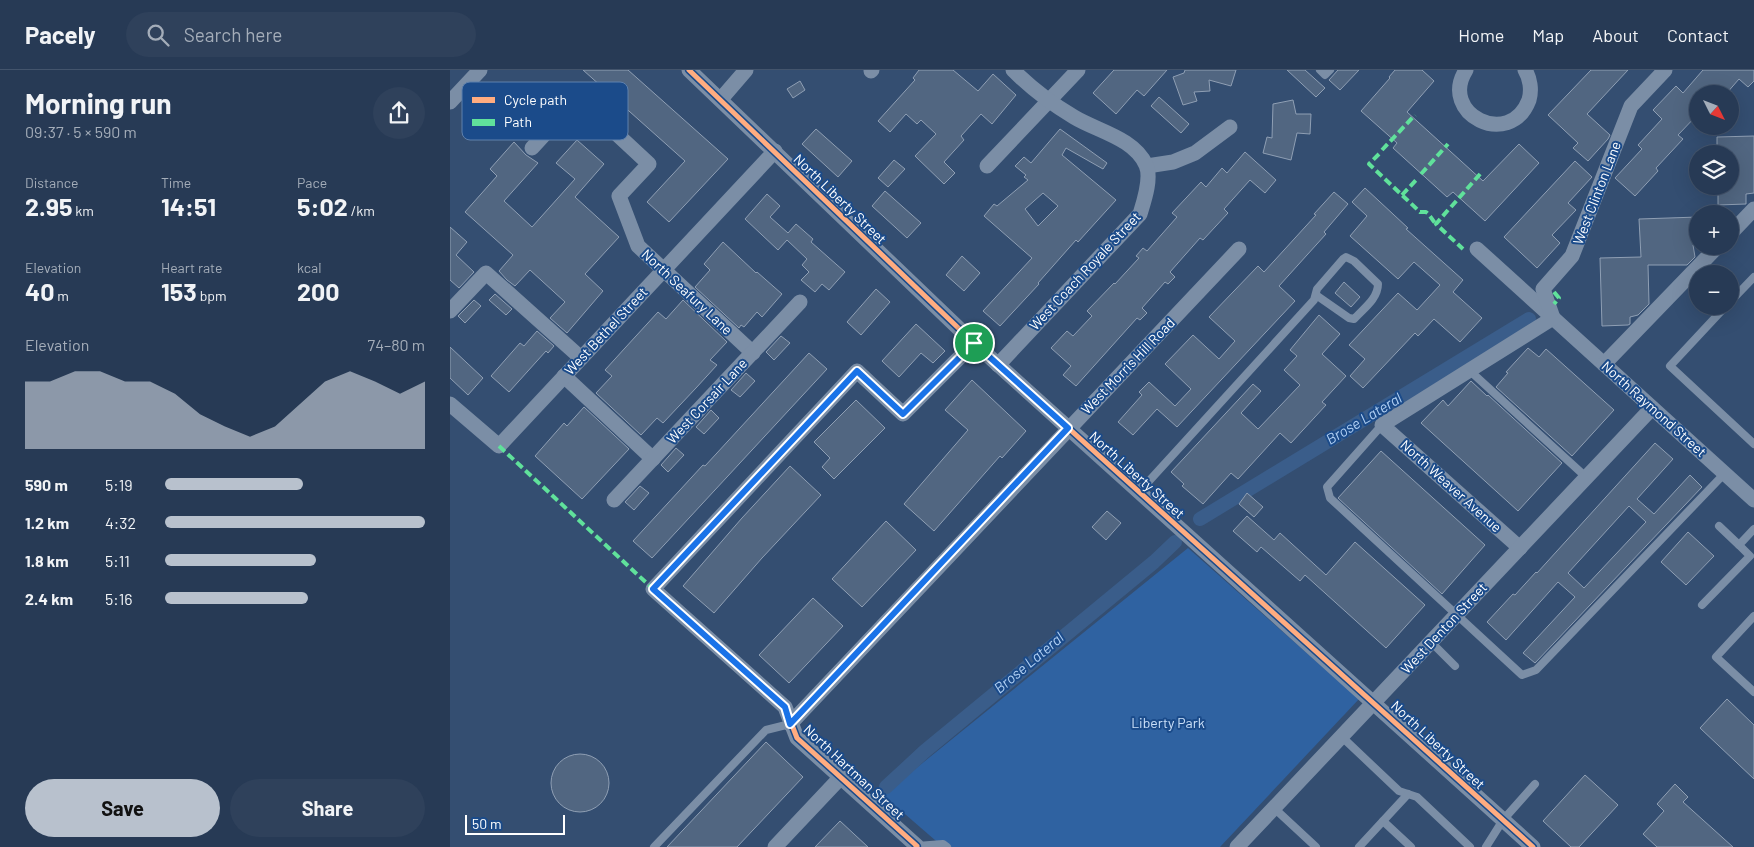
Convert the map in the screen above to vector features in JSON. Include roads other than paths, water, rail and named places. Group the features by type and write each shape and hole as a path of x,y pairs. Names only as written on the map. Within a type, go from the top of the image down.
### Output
{"street":[{"path":"469,82 480,70"},
{"name":"North Liberty Street","path":"689,70 974,343 1533,847"},
{"path":"721,99 746,70"},
{"path":"1013,70 1049,100 1075,118 1121,140 1137,152 1147,166 1174,162 1195,153 1230,127"},
{"path":"988,166 1078,70"},
{"path":"1466,70 1462,76 1460,87 1461,99 1466,109 1484,123 1496,124 1508,122 1526,108 1530,96 1527,71"},
{"name":"West Clinton Lane","path":"1553,318 1543,289 1572,256 1631,106 1665,70"},
{"path":"450,102 462,89"},
{"name":"North Seafury Lane","path":"532,148 539,140"},
{"name":"North Seafury Lane","path":"623,140 649,164 619,196 638,246 753,353"},
{"name":"West Bethel Street","path":"450,404 498,446 775,151"},
{"name":"West Coach Royale Street","path":"998,365 1140,214 1148,191 1147,166"},
{"path":"1739,225 1754,209"},
{"name":"West Morris Hill Road","path":"790,724 1239,249"},
{"name":"North Raymond Street","path":"1477,249 1754,500"},
{"path":"1604,364 1709,255"},
{"path":"450,311 486,273 581,358"},
{"name":"West Corsair Lane","path":"614,500 800,302"},
{"path":"1382,425 1553,318"},
{"name":"North Hartman Street","path":"916,846 797,738 785,707 653,589 857,371 903,414 974,343"},
{"path":"564,376 653,459"},
{"name":"West Denton Street","path":"1237,847 1652,408"},
{"name":"North Weaver Avenue","path":"1382,425 1520,548"},
{"path":"775,847 841,777"}],"lane":[{"path":"1320,70 1326,75 1330,70"},
{"path":"1139,492 1314,300 1317,289 1343,259 1346,257 1354,261 1378,284 1378,290 1374,298 1354,319 1349,318 1316,294"},
{"path":"1739,293 1754,277"},
{"path":"1718,315 1670,366 1754,444"},
{"path":"1469,370 1586,477"},
{"path":"1382,425 1327,487 1330,498 1522,675 1536,670 1725,473"},
{"path":"1702,604 1750,556 1718,526"},
{"path":"1739,545 1754,529"},
{"path":"1754,616 1716,657 1754,692"},
{"path":"1431,642 1456,666"},
{"path":"654,847 766,730 790,724"},
{"path":"1342,736 1399,791 1417,797 1470,847"},
{"path":"1486,847 1503,820 1535,784"},
{"path":"1359,847 1408,794"},
{"path":"1274,808 1316,847"},
{"path":"1383,821 1411,847"},
{"path":"916,846 943,844 946,847"}],"waterway":[{"name":"Brose Lateral","path":"1200,519 1529,319"},
{"name":"Brose Lateral","path":"886,787 925,751 1154,562 1175,542"}],"park label":[{"name":"Liberty Park","path":"1168,723"}]}
